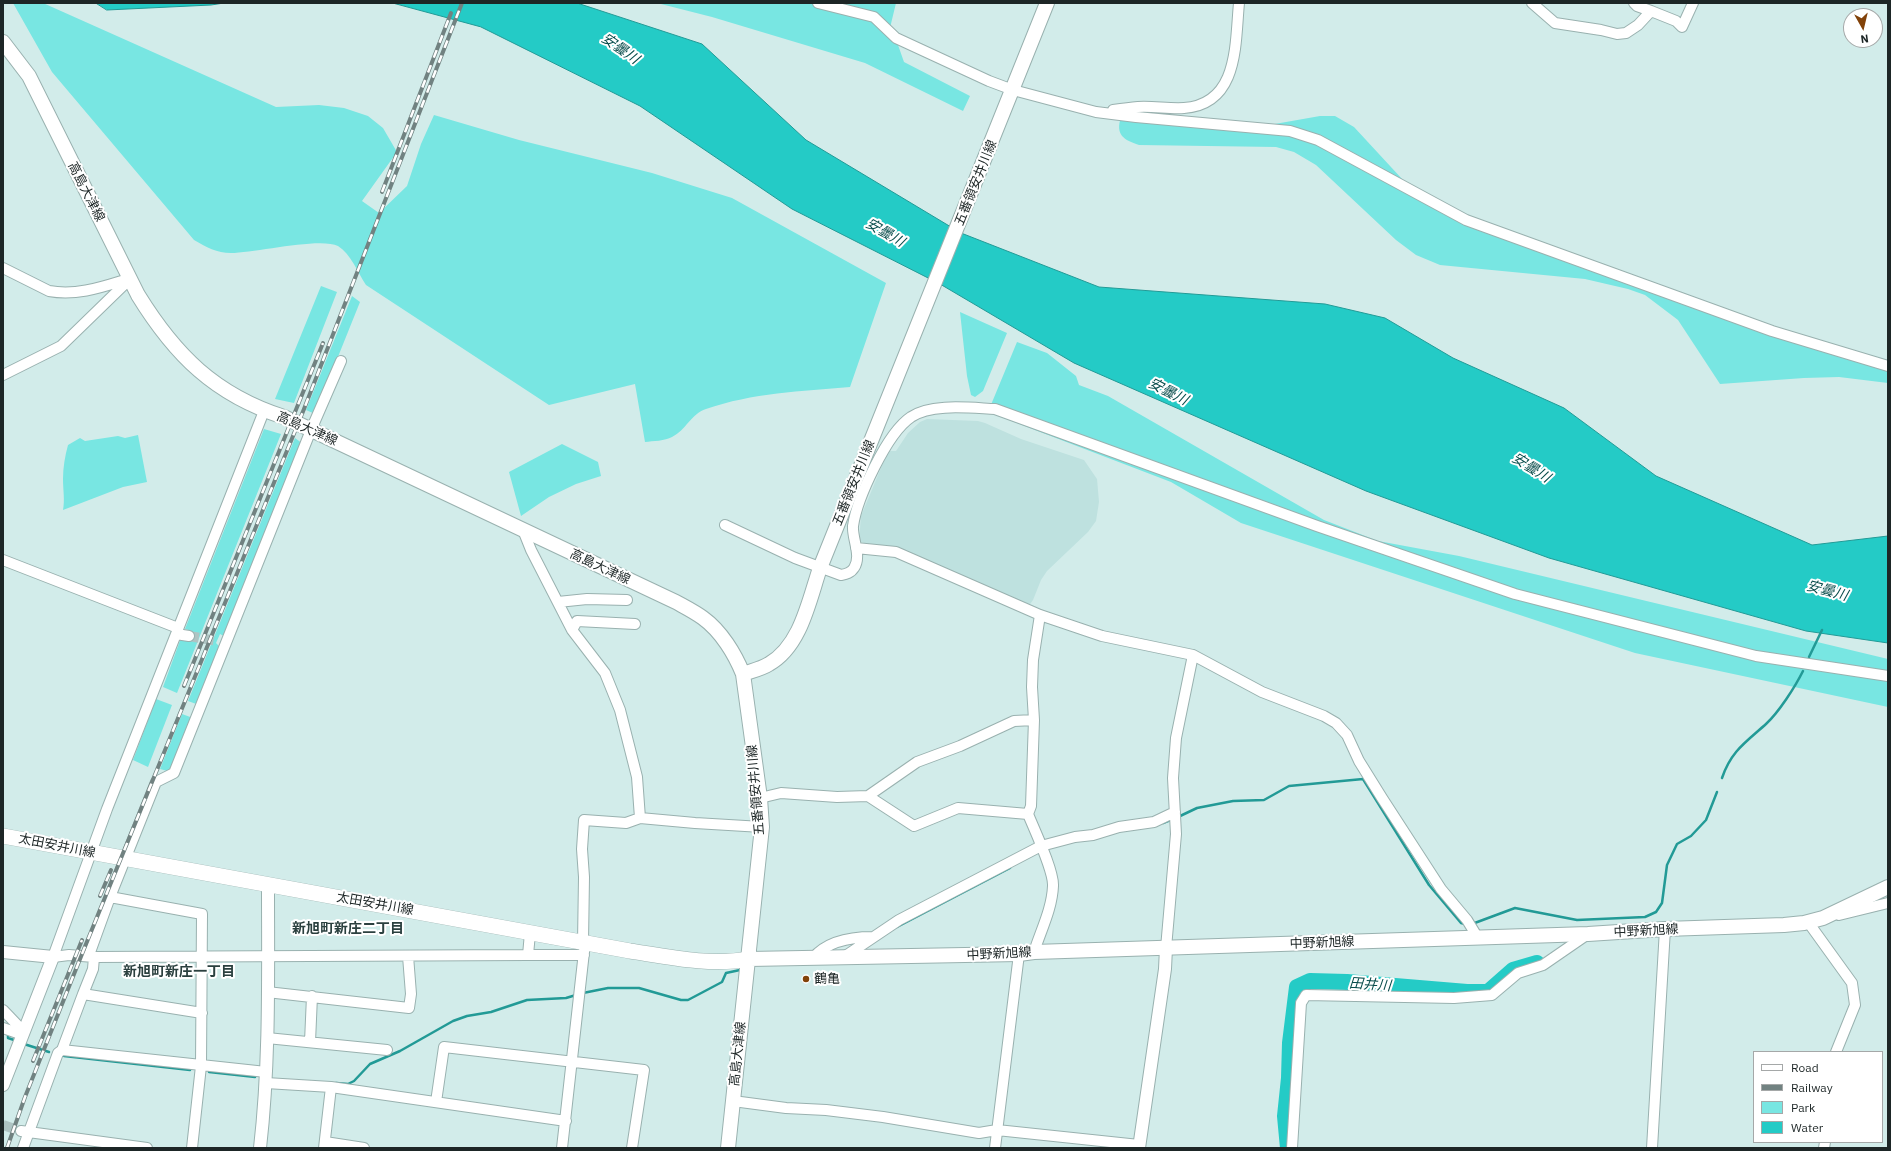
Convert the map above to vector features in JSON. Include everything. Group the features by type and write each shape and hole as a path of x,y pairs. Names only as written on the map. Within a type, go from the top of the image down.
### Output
{"main road":[{"name":"五番領安井川線","path":"749,959 762,827 760,798 743,674 769,664 787,649 800,627 820,568 1047,3"},
{"name":"高島大津線","path":"3,42 29,76 130,279 153,318 168,339 188,361 216,384 264,411 284,417 676,602 704,618 728,645 738,661 743,674"},
{"name":"太田安井川線","path":"3,836 530,932 584,946 685,959 734,962 749,959"},
{"name":"中野新旭線","path":"749,959 1019,954 1034,952 1588,934 1665,929 1784,925 1808,922 1823,918 1888,887"},
{"name":"高島大津線","path":"728,1148 749,959"}],"street":[{"path":"818,3 874,17 896,38 989,81 1013,89 1105,113 1290,131 1318,140 1466,220 1772,331 1888,366"},
{"path":"1105,113 1138,107 1184,108 1203,104 1219,94 1228,78 1234,50 1239,3"},
{"path":"1532,3 1555,23 1602,30 1617,34 1626,32 1638,26 1651,12"},
{"path":"1634,3 1637,6 1676,21 1682,27 1693,3"},
{"path":"3,268 49,291 57,292 82,292 130,279"},
{"path":"3,375 61,346 130,279"},
{"path":"23,1148 25,1132 58,1054 62,1050 93,969 92,956 110,897 124,859 156,782 174,773 221,642 341,361"},
{"path":"725,525 820,568 841,575 849,574 854,568 857,560 853,528 858,507 879,458 898,429 911,416 944,407 995,408 1317,526 1515,594 1756,656 1888,676"},
{"path":"3,1085 177,631 264,411"},
{"path":"523,530 530,550 572,630 605,673 620,710 637,777 640,818"},
{"path":"856,548 896,552 1040,615 1102,636 1193,655 1262,692 1324,716 1336,723 1347,735 1378,792 1433,876 1467,920 1478,938"},
{"path":"3,560 189,636"},
{"path":"558,602 587,599 627,600"},
{"path":"1034,952 1051,904 1053,884 1041,846 1028,814 1031,806 1034,720 1032,687 1040,615"},
{"path":"572,630 577,621 635,624"},
{"path":"733,1100 786,1108 826,1110 883,1117 979,1133 997,1130 1139,1146 1165,969 1176,834 1174,778 1176,738 1193,655"},
{"path":"760,798 781,793 837,797 868,796 917,762 960,746 1014,721 1034,720"},
{"path":"868,796 914,826 958,808 1028,814"},
{"path":"843,958 899,920 1041,846 1075,837 1093,835 1119,826 1154,822 1175,812"},
{"path":"562,1148 573,1061 584,946 584,877 582,849 584,820 626,823 640,818 762,827"},
{"path":"260,1148 266,1078 268,885"},
{"path":"110,897 202,914 203,956 201,1066 192,1148"},
{"path":"1823,918 1888,903"},
{"path":"1808,922 1852,983 1855,1005 1836,1051"},
{"path":"1652,1148 1665,929"},
{"path":"528,955 530,932"},
{"path":"1292,1148 1301,1002 1306,995 1454,998 1492,994 1518,973 1543,965 1588,934"},
{"path":"813,958 819,950 846,939 873,938"},
{"path":"3,952 53,957 69,955 268,957 528,955 584,946"},
{"path":"995,1148 1019,954"},
{"path":"267,992 409,1008 411,994 408,956"},
{"path":"83,994 202,1013"},
{"path":"310,1042 312,996"},
{"path":"3,1010 24,1033"},
{"path":"3,1028 24,1033"},
{"path":"267,1038 387,1050"},
{"path":"436,1102 444,1047 644,1070 632,1148"},
{"path":"62,1050 201,1066 266,1078 566,1121"},
{"path":"331,1087 325,1145 364,1148"},
{"path":"25,1132 147,1148"}],"shaded area":[{"path":"927,419 978,421 985,423 1021,439 1084,460 1097,479 1099,502 1096,521 1088,532 1047,571 1028,607 859,541 861,516 888,451 896,451 908,433 920,422"}],"green space":[{"path":"13,3 43,3 276,107 319,105 344,108 368,116 383,128 397,152 362,201 379,213 407,186 421,144 434,115 519,140 652,173 732,198 886,283 850,387 741,399 701,411 672,437 645,442 635,384 549,405 366,285 347,254 338,246 317,243 226,253 216,251 194,240 52,72"},
{"path":"657,3 896,3 889,32 892,40 898,45 904,62 970,96 963,111 865,63 712,17"},
{"path":"1148,112 1243,124 1269,125 1320,116 1335,116 1354,127 1415,193 1435,205 1722,314 1888,360 1888,383 1839,377 1720,384 1678,320 1645,295 1628,289 1585,279 1440,265 1416,255 1396,240 1316,165 1294,152 1276,147 1139,145 1125,139 1119,128 1121,117 1131,113"},
{"path":"321,286 337,292 294,403 275,399"},
{"path":"352,296 360,302 315,414 306,410"},
{"path":"960,312 1007,333 983,391 975,397 971,395 967,376"},
{"path":"1017,342 1047,353 1076,376 1079,385 1108,396 1324,520 1378,541 1459,556 1888,659 1888,707 1635,653 1241,523 1171,482 988,412"},
{"path":"264,429 281,434 177,693 163,687 181,638 189,640 192,631 185,629"},
{"path":"138,435 147,482 123,487 63,510 63,470 68,445 80,438 85,441 118,436 125,438"},
{"path":"295,438 303,444 226,637 220,634 216,643 221,648 199,705 188,701"},
{"path":"562,444 598,462 601,476 576,484 549,497 521,516 509,472"},
{"path":"156,699 172,705 148,767 133,760"},
{"path":"182,714 193,718 171,772 160,769"}],"water":[{"path":"96,3 224,3 211,5 107,10"},
{"name":"安曇川","path":"393,3 577,3 702,44 806,140 961,233 1099,287 1325,304 1385,318 1453,358 1564,408 1656,476 1812,545 1888,536 1888,643 1806,631 1549,558 1366,491 1074,363 940,284 792,209 640,106 481,27"}],"waterway":[{"path":"1809,657 1822,630"},
{"path":"1722,778 1735,754 1776,713 1791,692 1803,671"},
{"path":"1178,817 1197,808 1233,801 1264,800 1289,786 1363,779 1429,885 1461,923 1465,924"},
{"path":"1472,924 1515,908 1577,920 1645,917 1656,912 1662,903 1667,865 1677,844 1691,836 1706,820 1717,792"},
{"path":"1163,823 1173,819"},
{"path":"897,927 1010,868"},
{"name":"田井川","path":"1288,1148 1285,1116 1289,1078 1290,1043 1297,987 1310,981 1347,982 1467,992 1488,992 1513,970 1537,963"},
{"path":"583,993 608,988 639,988 681,1000 688,1000 722,982 726,973 740,970"},
{"path":"336,1083 348,1084 354,1081 370,1064 400,1051 453,1021 467,1016 491,1012 527,1000 566,998 576,995"},
{"path":"8,1033 8,1038 14,1040"},
{"path":"24,1044 49,1052"},
{"path":"64,1056 190,1070"},
{"path":"209,1072 255,1077"}],"tunnel":[{"path":"189,636 217,641"},
{"path":"3,1125 21,1131"}],"railway":[{"path":"7,1148 25,1097 84,949 304,409 462,3"},
{"path":"382,192 451,13"},
{"path":"184,686 323,343"},
{"path":"100,896 111,870"},
{"path":"33,1061 82,940"}],"place":[{"name":"鶴亀","path":"806,979"}],"district":[{"name":"新旭町新庄二丁目","path":"348,929"},
{"name":"新旭町新庄一丁目","path":"179,972"}]}
